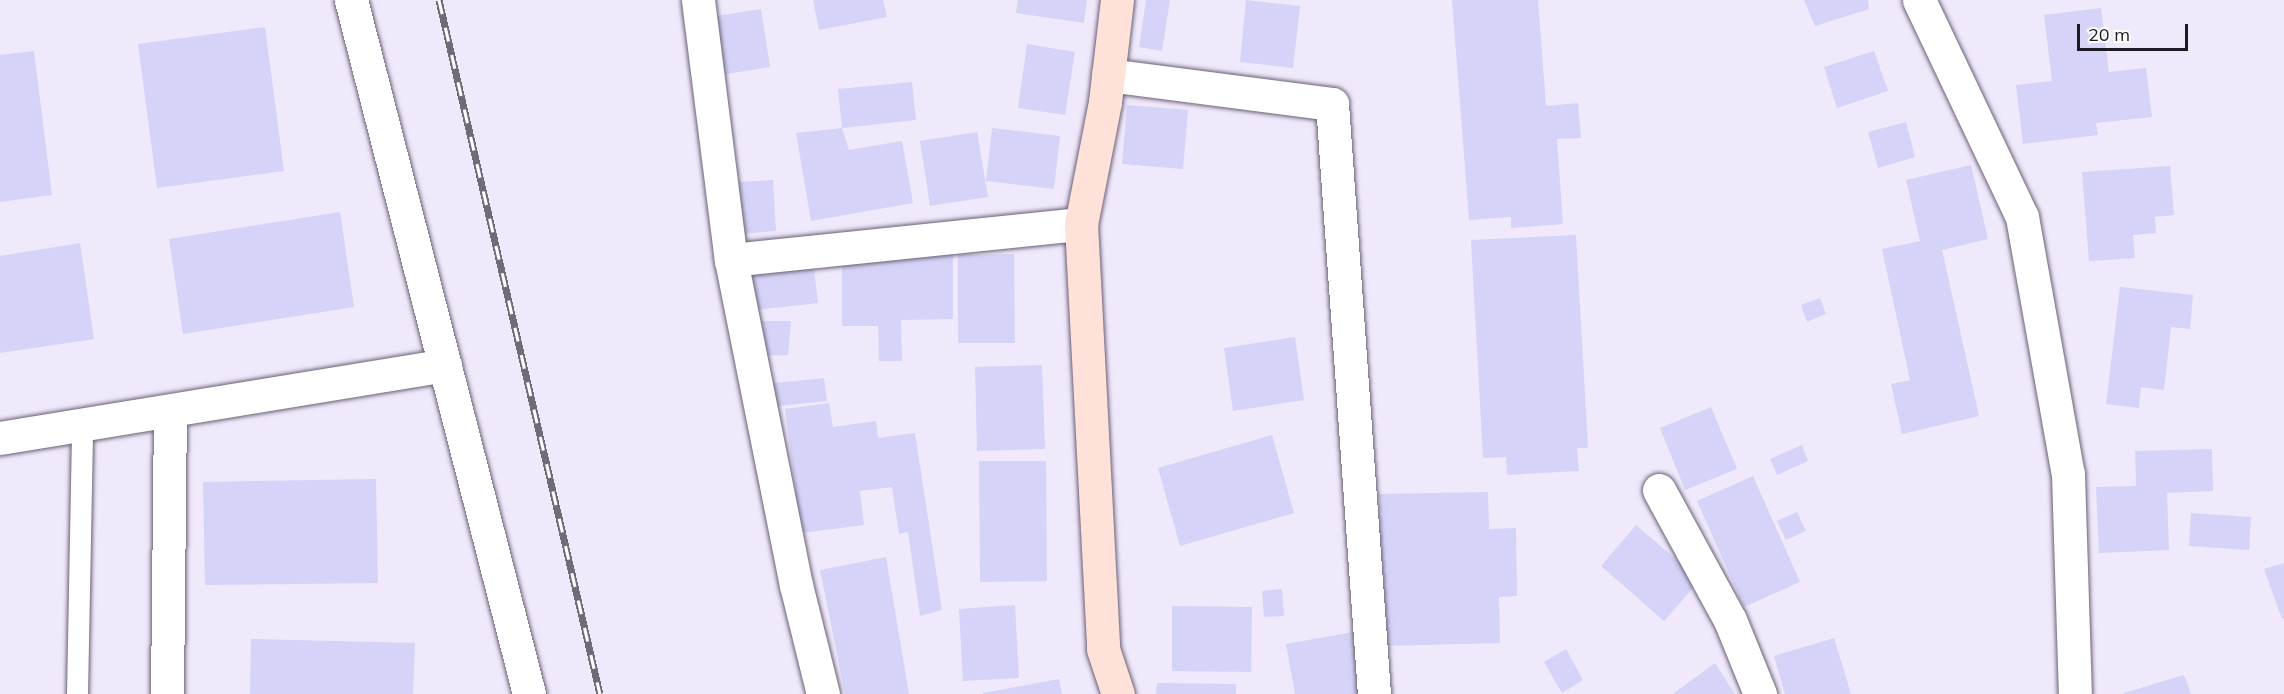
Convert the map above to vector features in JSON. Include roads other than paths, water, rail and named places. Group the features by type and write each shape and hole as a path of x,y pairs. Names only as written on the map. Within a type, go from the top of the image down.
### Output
{"street":[{"path":"351,0 529,694"},
{"path":"698,0 731,260 796,585 823,694"},
{"path":"1117,0 1108,75 1081,224 1103,649 1118,694"},
{"path":"1919,0 2022,216 2068,474 2075,694"},
{"path":"1108,75 1332,104 1374,694"},
{"path":"731,260 1081,224"},
{"path":"0,438 171,412 445,364"},
{"path":"167,694 171,412"},
{"path":"1659,490 1730,620 1760,694"}],"lane":[{"path":"76,694 82,425"}],"railway":[{"path":"439,0 600,694"}]}
